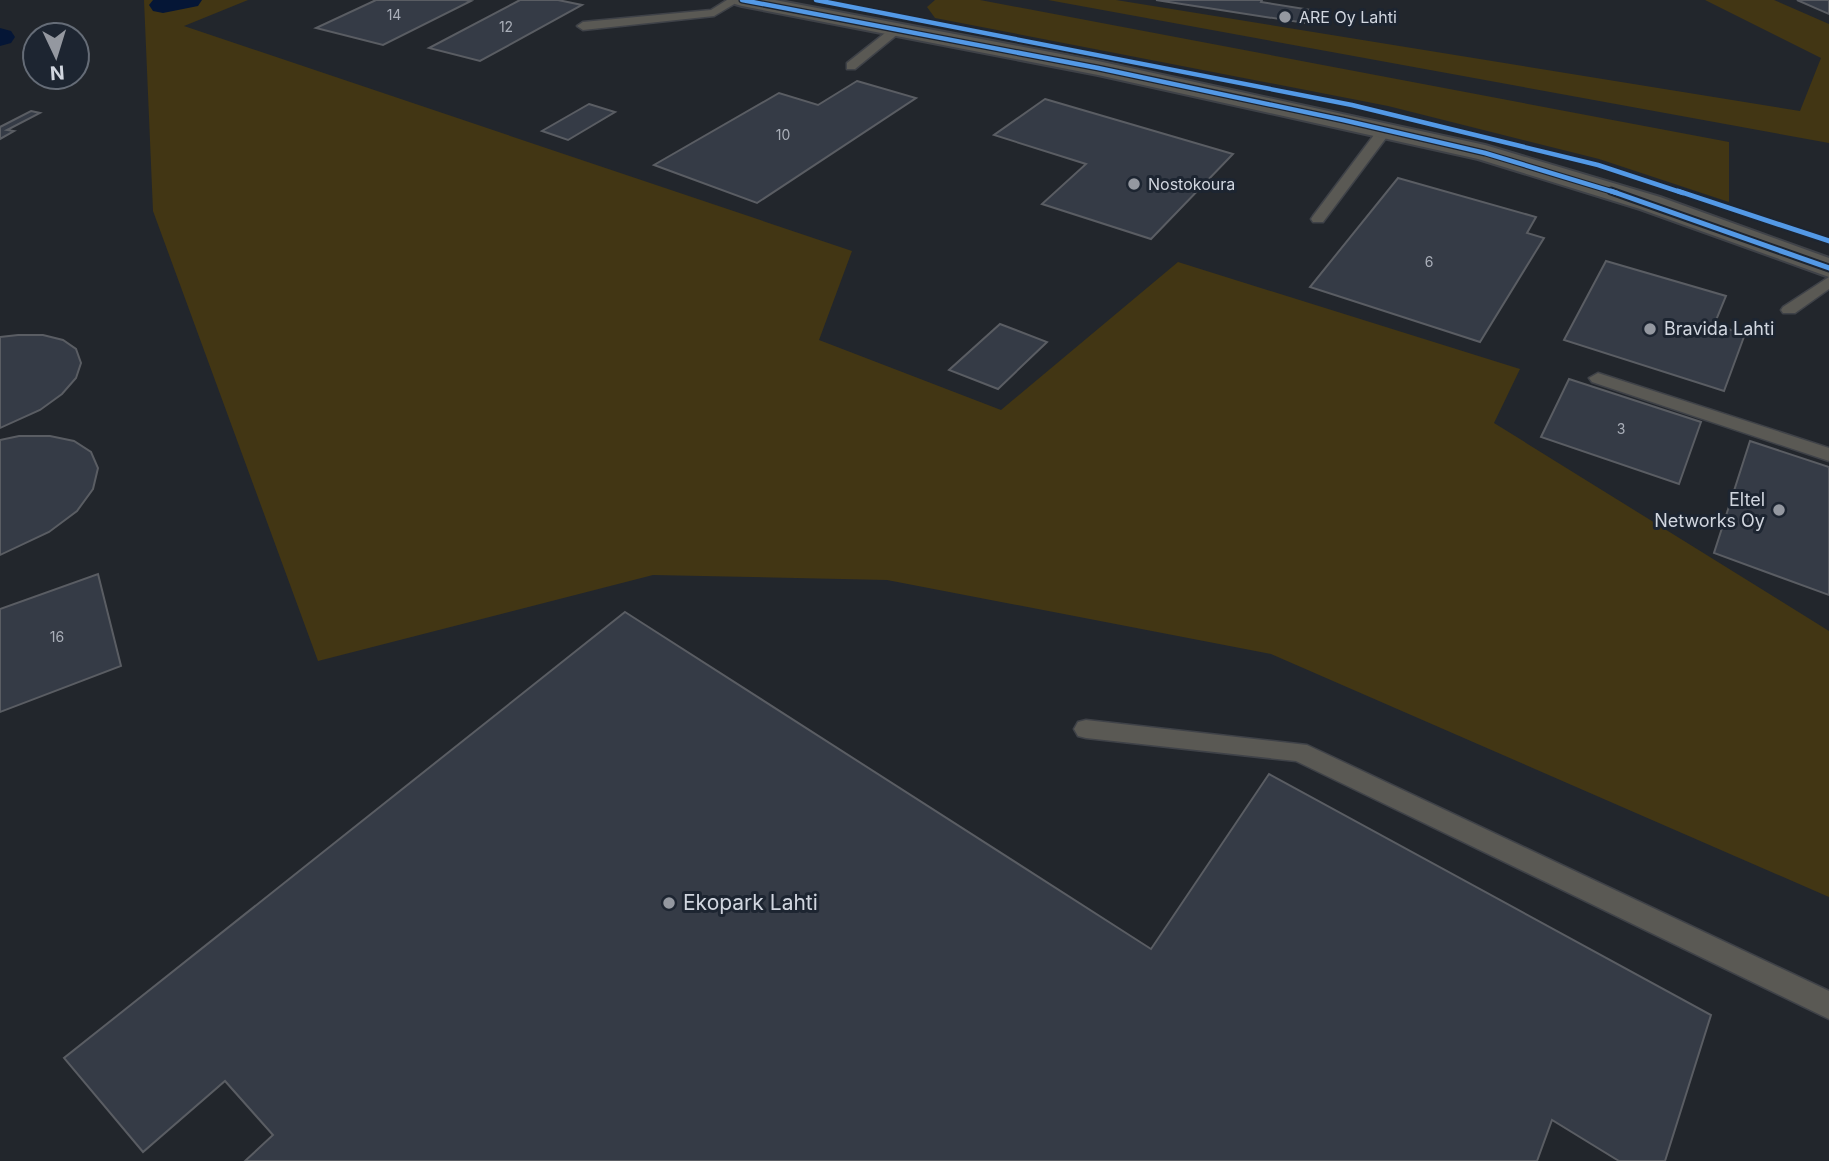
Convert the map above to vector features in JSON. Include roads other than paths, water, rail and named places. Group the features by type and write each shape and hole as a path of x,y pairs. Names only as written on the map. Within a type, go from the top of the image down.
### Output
{"street":[{"path":"742,0 1111,71 1485,153 1650,203 1829,268"},
{"path":"868,23 894,1"}],"lane":[{"path":"583,26 714,13 735,0"},
{"path":"851,66 898,29"},
{"path":"1318,219 1385,130"},
{"path":"1789,310 1829,282"},
{"path":"1598,378 1829,455"},
{"path":"1086,729 1299,752 1829,1005"}],"waterway":[{"path":"163,5 188,0"}],"place":[{"name":"ARE Oy Lahti","path":"1285,17"},
{"name":"Nostokoura","path":"1134,184"},
{"name":"Bravida Lahti","path":"1650,329"},
{"name":"Eltel Networks Oy","path":"1779,510"},
{"name":"Ekopark Lahti","path":"669,903"}]}
